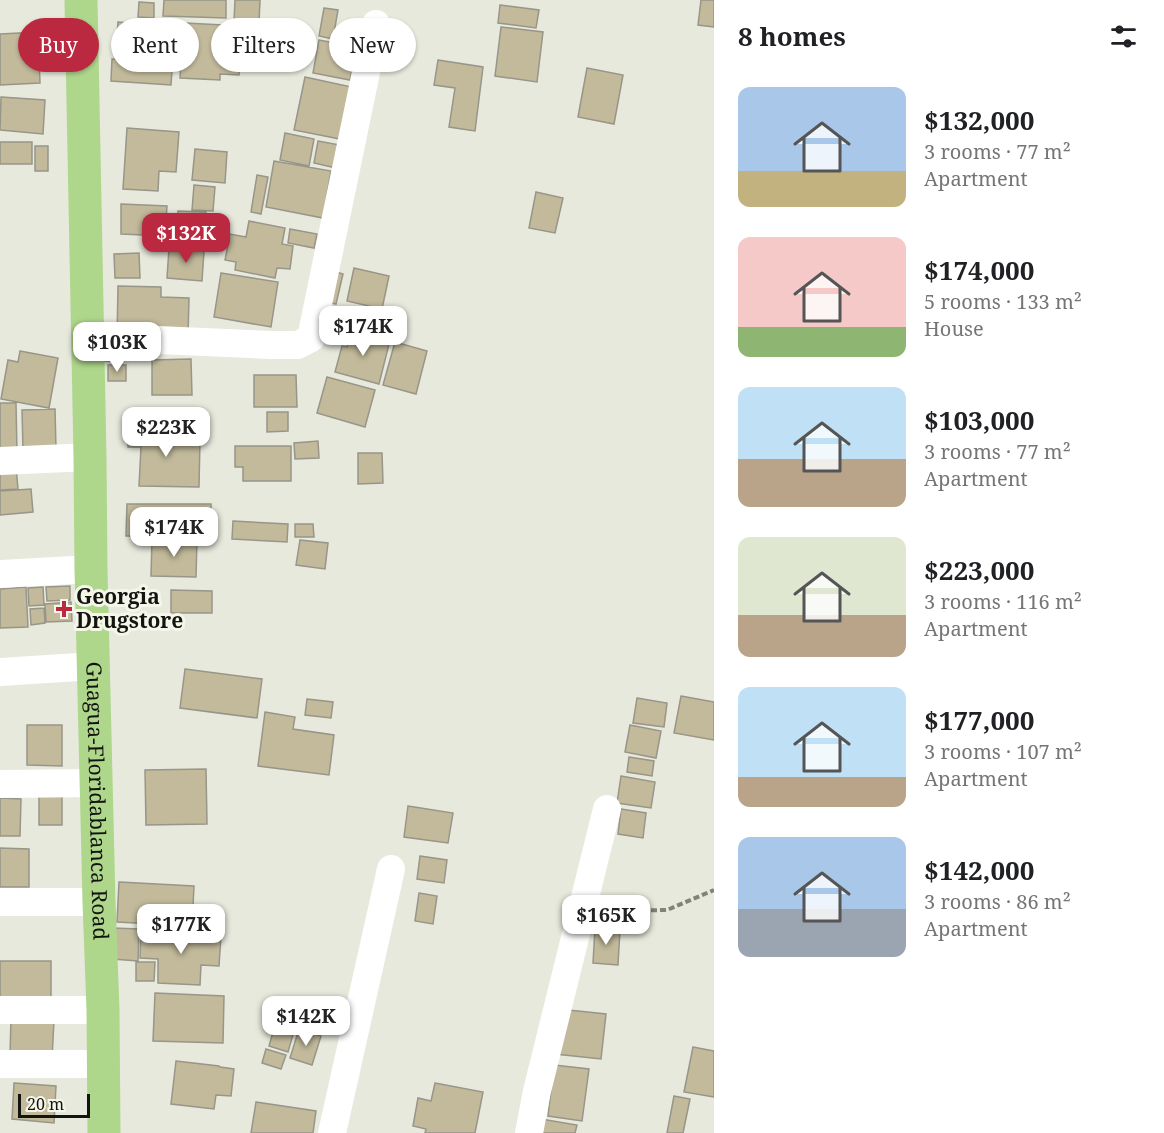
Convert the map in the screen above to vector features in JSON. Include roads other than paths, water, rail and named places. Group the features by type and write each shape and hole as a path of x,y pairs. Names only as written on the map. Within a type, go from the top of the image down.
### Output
{"main road":[{"name":"Guagua-Floridablanca Road","path":"81,0 104,1133"}],"street":[{"path":"88,337 271,345 298,345 311,338 366,72"},
{"path":"0,461 90,458"},
{"path":"0,574 91,569"},
{"path":"0,672 94,666"},
{"path":"0,783 97,783"},
{"path":"529,1133 537,1091 607,809"},
{"path":"332,1133 391,869"},
{"path":"0,902 99,903"},
{"path":"0,1010 103,1010"},
{"path":"0,1064 102,1064"}],"place":[{"name":"Georgia Drugstore","path":"64,609"}]}
